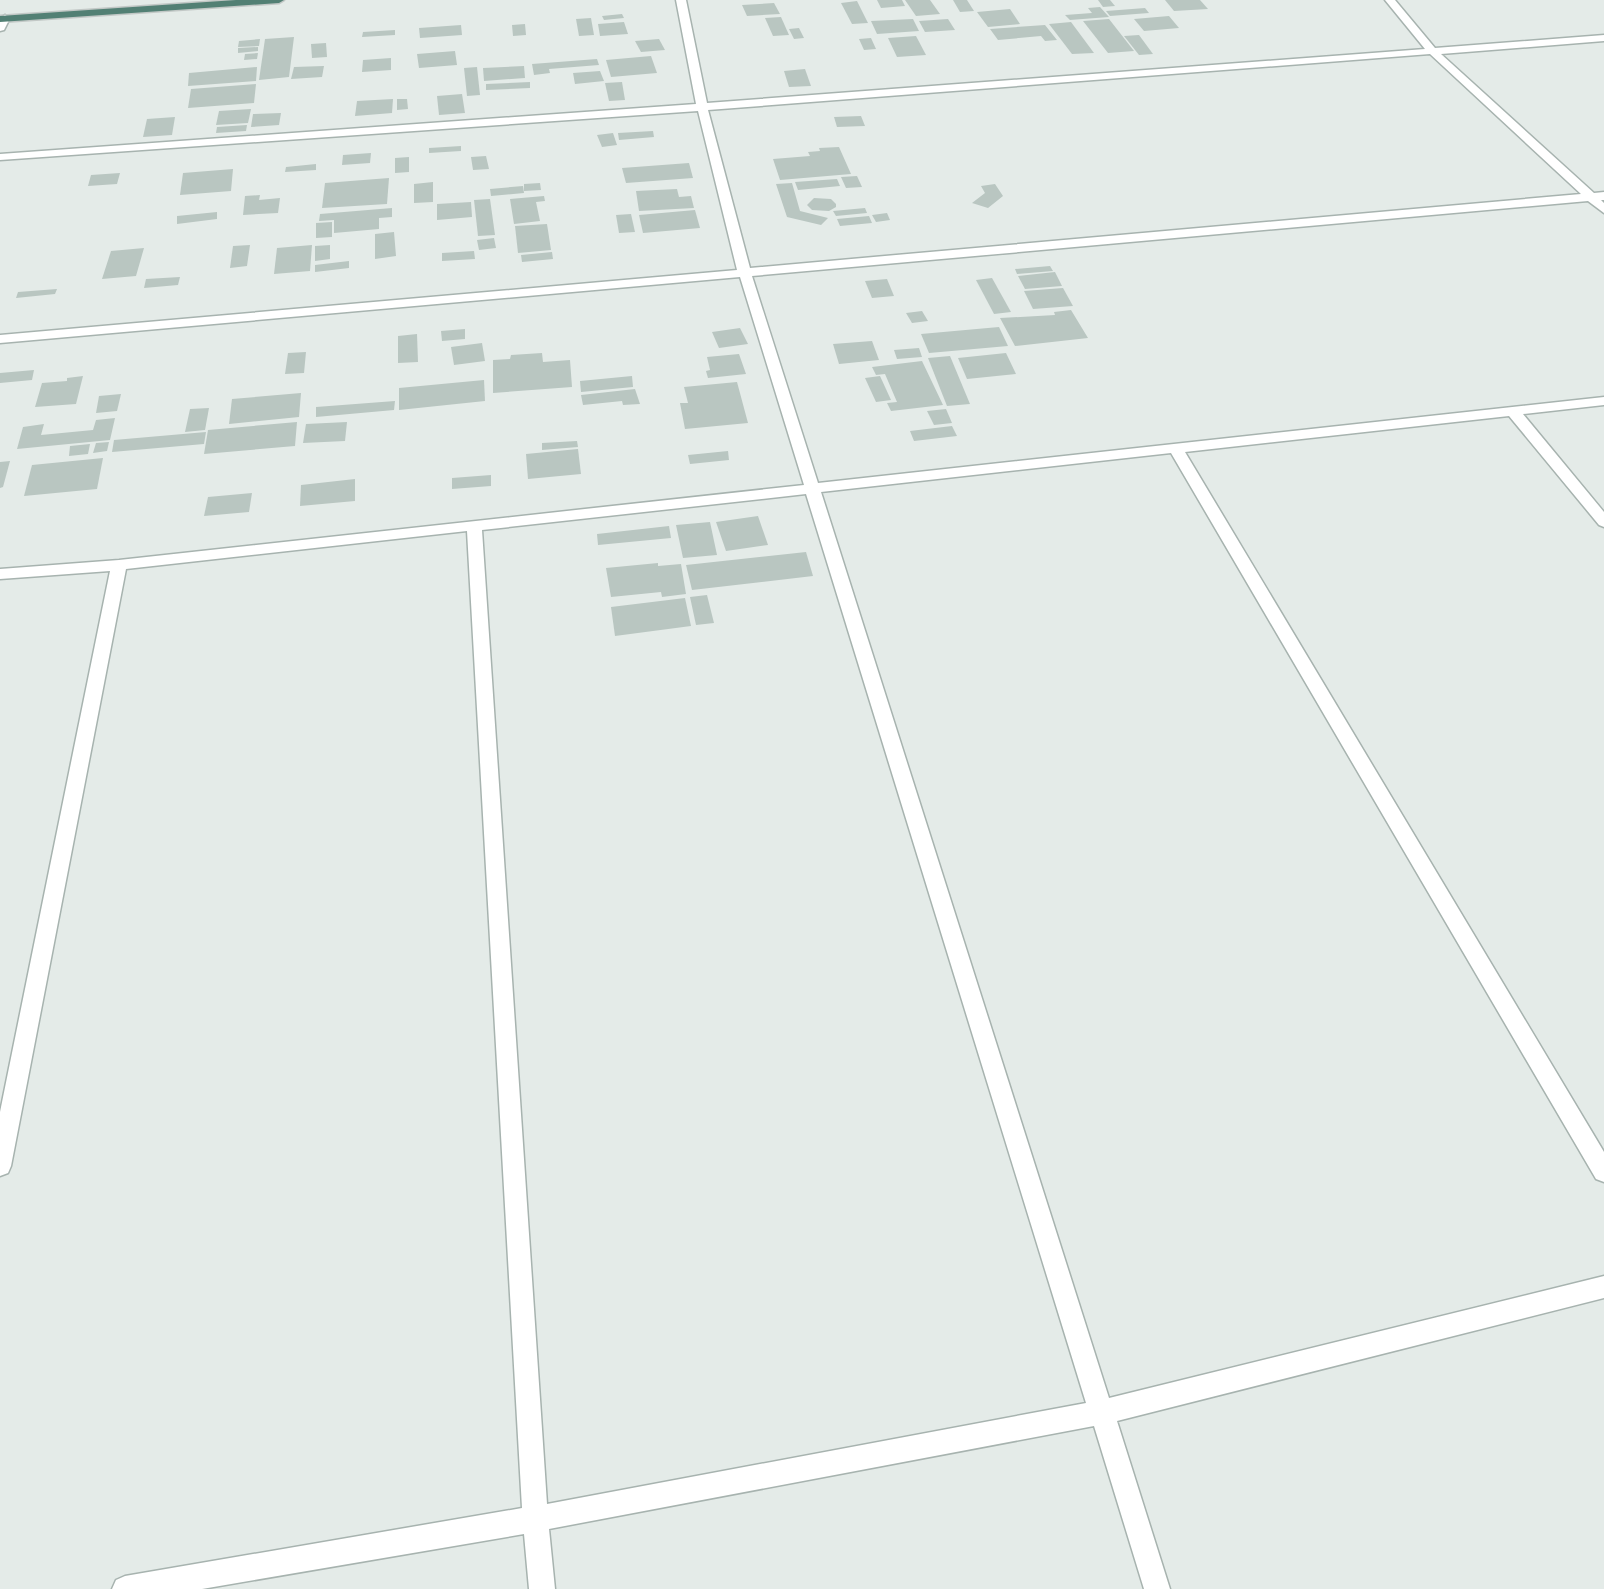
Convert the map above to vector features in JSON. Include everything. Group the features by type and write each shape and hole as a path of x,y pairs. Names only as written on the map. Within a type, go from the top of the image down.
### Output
{"highway":[{"path":"2,22 279,0"}],"street":[{"path":"681,0 702,108 744,271 1157,1589"},
{"path":"1390,0 1432,51 1597,196 1604,209"},
{"path":"0,157 702,108 1604,38"},
{"path":"0,339 1597,196"},
{"path":"0,574 119,565 1604,401"},
{"path":"1513,411 1604,522"},
{"path":"1176,449 1604,1172"},
{"path":"474,526 535,1519 542,1589"},
{"path":"0,1166 119,565"},
{"path":"125,1589 535,1519 1101,1412 1604,1287"}],"building":[{"path":"877,0 902,0 905,6 881,8"},
{"path":"905,0 930,0 940,14 916,16"},
{"path":"953,0 967,0 974,11 960,12"},
{"path":"1098,0 1110,0 1115,6 1103,7"},
{"path":"1165,0 1200,0 1208,9 1174,11"},
{"path":"857,1 868,23 852,24 841,3"},
{"path":"774,3 780,14 747,16 742,5"},
{"path":"1100,7 1109,17 1070,20 1065,15 1092,13 1088,8"},
{"path":"1145,8 1149,13 1110,16 1106,11"},
{"path":"1010,9 1020,24 988,27 977,12"},
{"path":"622,14 624,18 604,20 602,16"},
{"path":"1169,16 1179,28 1144,31 1134,19"},
{"path":"781,17 789,35 773,36 765,18"},
{"path":"591,18 594,35 579,36 576,19"},
{"path":"913,19 919,31 877,34 871,21"},
{"path":"948,19 955,30 925,32 919,21"},
{"path":"1109,19 1134,51 1108,53 1083,21"},
{"path":"624,22 628,34 600,36 598,24"},
{"path":"1071,22 1094,53 1072,54 1049,24"},
{"path":"525,24 526,35 513,36 512,25"},
{"path":"461,25 462,35 420,38 419,28"},
{"path":"1045,25 1057,40 1045,41 1041,36 998,40 990,29"},
{"path":"799,28 804,38 794,39 789,29"},
{"path":"395,30 395,35 362,37 363,32"},
{"path":"1139,35 1153,54 1139,55 1124,36"},
{"path":"916,36 926,55 897,57 888,38"},
{"path":"294,37 289,77 259,80 265,39"},
{"path":"871,38 876,49 864,50 859,39"},
{"path":"260,39 259,46 238,47 239,41"},
{"path":"659,39 665,50 641,52 635,41"},
{"path":"326,43 327,57 312,58 311,44"},
{"path":"258,47 258,51 238,53 238,48"},
{"path":"455,51 457,65 419,68 417,54"},
{"path":"258,53 257,59 244,60 245,54"},
{"path":"651,56 657,73 611,77 606,60"},
{"path":"391,58 391,70 362,72 363,60"},
{"path":"597,59 599,65 549,69 550,73 534,75 532,64"},
{"path":"324,66 322,77 291,79 294,67"},
{"path":"524,66 525,78 484,81 483,68"},
{"path":"257,67 256,81 188,86 189,73"},
{"path":"477,67 480,95 467,96 464,68"},
{"path":"805,69 811,86 789,87 784,71"},
{"path":"600,71 604,81 575,84 573,73"},
{"path":"530,82 530,88 486,90 486,84"},
{"path":"622,82 625,100 609,101 605,83"},
{"path":"256,84 254,103 188,108 191,89"},
{"path":"462,94 465,113 439,115 437,96"},
{"path":"393,99 392,113 355,116 357,101"},
{"path":"397,99 407,99 408,109 397,110"},
{"path":"251,109 248,123 216,125 219,111"},
{"path":"281,113 279,125 251,127 253,114"},
{"path":"861,116 865,126 837,127 834,117"},
{"path":"175,117 172,135 143,137 147,119"},
{"path":"247,125 246,131 216,133 217,127"},
{"path":"653,131 654,137 619,140 618,133"},
{"path":"613,133 617,145 602,147 597,135"},
{"path":"461,146 461,151 429,153 429,148"},
{"path":"839,147 851,174 780,180 773,159 810,156 808,152 820,151 819,148"},
{"path":"371,153 370,163 342,165 343,155"},
{"path":"486,156 489,169 473,170 471,157"},
{"path":"409,157 409,172 395,173 395,158"},
{"path":"689,163 693,178 626,183 622,168"},
{"path":"316,164 316,170 285,172 286,167"},
{"path":"233,169 231,191 180,195 183,173"},
{"path":"120,173 117,184 88,186 91,175"},
{"path":"857,176 862,187 846,188 841,177"},
{"path":"389,178 387,204 322,208 325,183"},
{"path":"837,179 840,186 798,190 795,182"},
{"path":"433,182 433,202 414,203 414,184"},
{"path":"540,183 541,190 524,191 524,184"},
{"path":"792,183 800,211 828,218 821,225 787,217 776,184"},
{"path":"995,184 1003,196 988,208 972,203 985,193 981,186"},
{"path":"523,186 524,193 491,196 490,189"},
{"path":"677,189 679,197 691,196 694,208 639,211 636,191"},
{"path":"260,195 259,200 280,198 278,213 243,215 245,196"},
{"path":"544,196 545,201 536,202 540,221 514,224 510,199"},
{"path":"814,198 831,199 836,207 829,211 812,210 807,205"},
{"path":"490,199 495,235 478,236 474,200"},
{"path":"471,202 472,217 437,220 437,204"},
{"path":"392,208 392,217 379,218 379,229 334,233 334,220 319,221 320,214"},
{"path":"865,208 867,213 836,216 833,211"},
{"path":"695,210 700,228 643,233 639,215"},
{"path":"217,212 217,219 177,224 177,216"},
{"path":"887,213 890,220 876,222 872,215"},
{"path":"631,214 635,232 619,233 616,215"},
{"path":"869,216 872,223 840,226 837,219"},
{"path":"332,222 332,237 316,238 316,223"},
{"path":"547,224 551,250 518,253 515,226"},
{"path":"394,232 396,256 375,259 375,234"},
{"path":"494,238 496,248 479,250 477,240"},
{"path":"250,245 247,266 230,268 233,246"},
{"path":"312,245 310,271 274,274 277,248"},
{"path":"330,245 330,259 315,261 315,246"},
{"path":"144,248 136,276 102,279 111,251"},
{"path":"474,251 475,259 442,261 442,253"},
{"path":"552,252 553,259 522,262 521,255"},
{"path":"349,261 349,268 315,272 315,265"},
{"path":"1050,266 1053,271 1017,274 1015,269"},
{"path":"1055,272 1062,286 1025,289 1018,276"},
{"path":"180,277 178,285 144,288 146,279"},
{"path":"992,278 1011,312 994,314 976,280"},
{"path":"887,279 894,296 872,298 865,281"},
{"path":"1063,288 1073,306 1033,309 1024,291"},
{"path":"57,289 55,294 16,298 18,292"},
{"path":"1071,310 1088,338 1015,346 1000,318 1055,315 1054,312"},
{"path":"922,311 928,321 912,323 906,313"},
{"path":"999,327 1008,346 929,353 921,334"},
{"path":"740,328 748,344 719,348 712,332"},
{"path":"465,329 465,339 442,341 441,331"},
{"path":"417,334 418,362 398,363 398,336"},
{"path":"872,341 879,360 839,364 833,344"},
{"path":"482,343 485,361 454,365 451,347"},
{"path":"919,348 922,357 897,359 894,350"},
{"path":"306,352 304,373 285,374 288,353"},
{"path":"542,353 543,362 570,360 572,387 493,393 493,360 510,359 511,355"},
{"path":"1006,353 1016,374 967,379 958,358"},
{"path":"739,354 746,374 708,378 706,371 710,370 707,357"},
{"path":"950,356 970,404 947,406 928,358"},
{"path":"922,361 943,405 891,411 887,403 897,402 885,374 876,375 872,367"},
{"path":"34,370 32,380 0,383 0,373"},
{"path":"83,376 76,404 35,407 42,383 67,381 67,378"},
{"path":"632,376 633,387 581,392 580,381"},
{"path":"880,376 891,400 876,402 865,378"},
{"path":"484,380 485,401 399,410 399,388"},
{"path":"737,382 748,423 685,429 680,403 688,403 684,387"},
{"path":"635,389 640,404 623,405 622,401 583,405 581,395"},
{"path":"301,393 299,417 229,424 232,399"},
{"path":"121,394 117,411 96,413 99,396"},
{"path":"395,401 394,410 316,417 316,407"},
{"path":"209,408 205,430 185,432 190,409"},
{"path":"946,409 952,423 934,425 927,411"},
{"path":"115,418 110,440 17,449 23,427 44,424 41,435 93,430 96,420"},
{"path":"297,422 295,446 204,454 208,430"},
{"path":"347,422 345,441 303,443 306,424"},
{"path":"952,426 957,436 914,441 910,431"},
{"path":"206,432 204,444 112,452 114,440"},
{"path":"577,441 578,447 542,450 542,443"},
{"path":"109,442 107,451 93,453 96,443"},
{"path":"90,444 88,454 69,456 70,446"},
{"path":"578,449 581,474 528,479 526,454"},
{"path":"728,451 729,460 690,464 688,455"},
{"path":"103,458 97,489 24,496 32,465"},
{"path":"10,461 3,487 0,488 0,462"},
{"path":"491,475 491,486 452,489 452,478"},
{"path":"355,479 355,501 300,506 301,485"},
{"path":"252,493 249,512 204,516 208,497"},
{"path":"758,516 768,545 726,551 716,522"},
{"path":"710,522 717,555 683,558 676,525"},
{"path":"669,526 671,538 598,545 597,534"},
{"path":"806,552 813,576 692,590 686,565"},
{"path":"658,563 658,566 681,564 686,594 662,597 661,592 611,597 606,568"},
{"path":"707,595 714,623 696,625 690,597"},
{"path":"685,598 691,626 615,636 611,607"}]}
